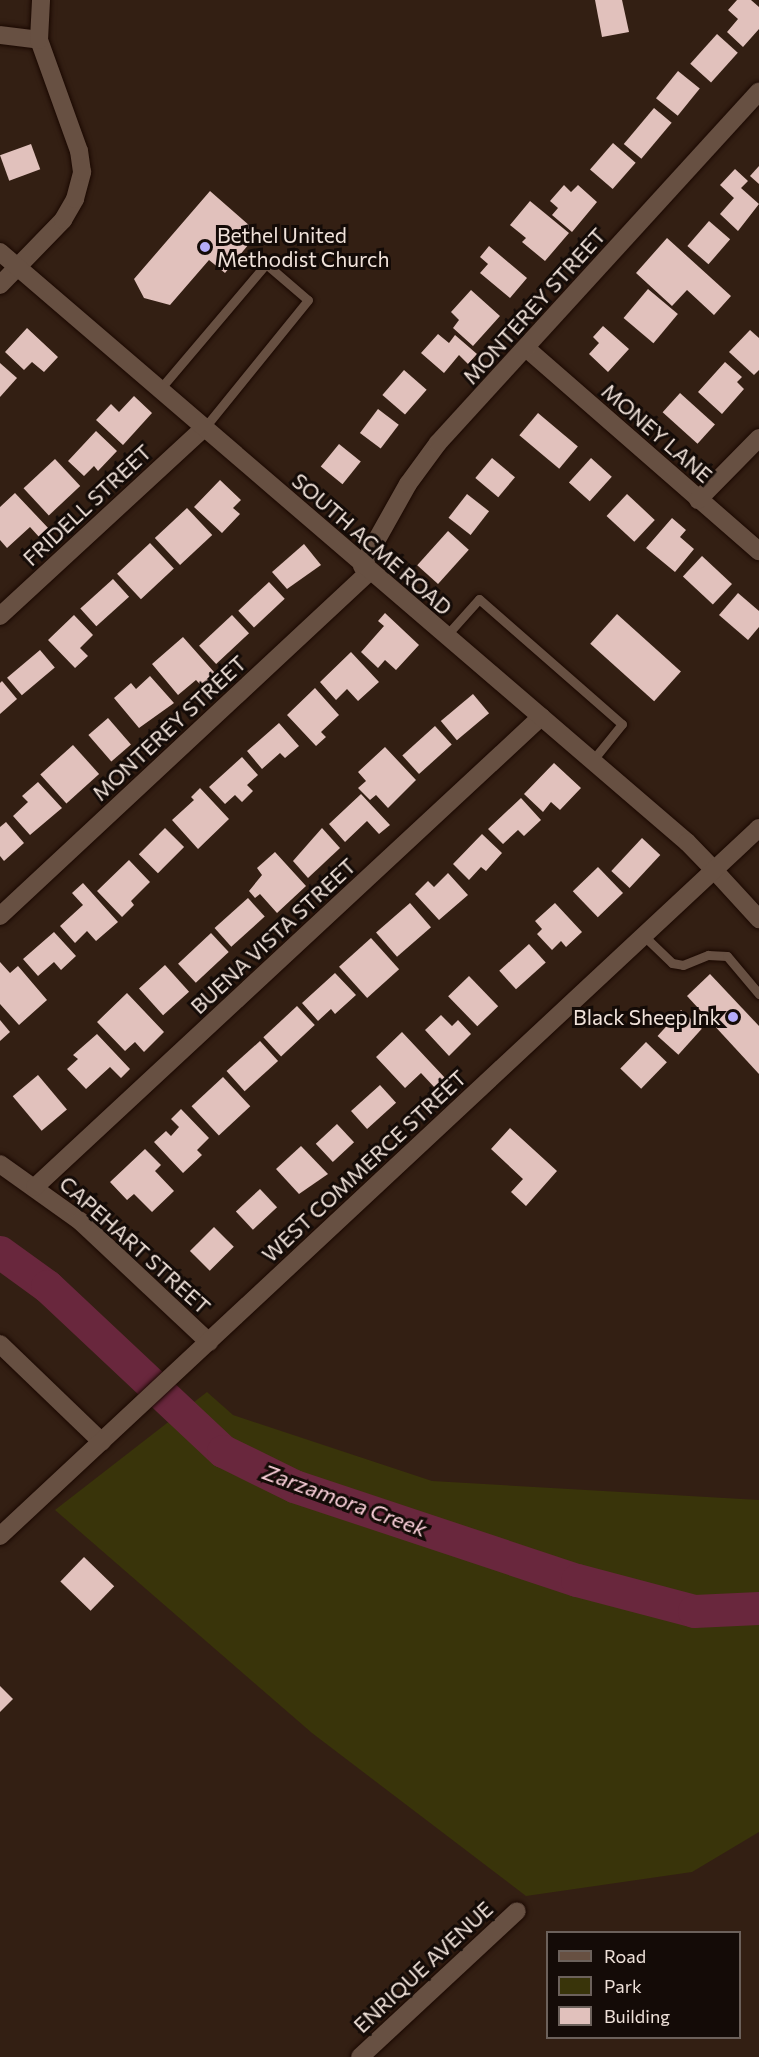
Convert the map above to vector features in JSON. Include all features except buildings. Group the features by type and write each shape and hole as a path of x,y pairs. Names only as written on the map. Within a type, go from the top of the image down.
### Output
{"street":[{"path":"0,285 63,220 75,199 82,172 79,151 39,40 41,0"},
{"path":"0,34 39,40"},
{"name":"MONTEREY STREET","path":"0,916 365,569 408,484 438,444 759,91"},
{"name":"SOUTH ACME ROAD","path":"0,252 205,427 365,569 687,842 759,919"},
{"name":"MONEY LANE","path":"526,348 759,551"},
{"name":"FRIDELL STREET","path":"0,616 205,427"},
{"path":"698,500 759,438"},
{"name":"BUENA VISTA STREET","path":"35,1187 541,717"},
{"name":"WEST COMMERCE STREET","path":"0,1536 759,828"},
{"name":"CAPEHART STREET","path":"0,1164 80,1221 209,1342"},
{"path":"0,1344 102,1442"},
{"name":"ENRIQUE AVENUE","path":"360,2057 517,1911"}],"lane":[{"path":"160,389 266,264 308,300 205,427"},
{"path":"446,637 479,599 622,724 592,761"},
{"path":"644,936 672,963 683,965 708,955 727,956 759,994"}],"green space":[{"path":"207,1392 233,1415 432,1481 759,1500 759,1832 692,1872 526,1896 312,1733 55,1510"}],"waterway":[{"name":"Zarzamora Creek","path":"0,1252 47,1286 223,1451 294,1486 577,1580 694,1611 759,1608"}],"place":[{"name":"Bethel United Methodist Church","path":"205,247"},
{"name":"Black Sheep Ink","path":"733,1017"}]}
